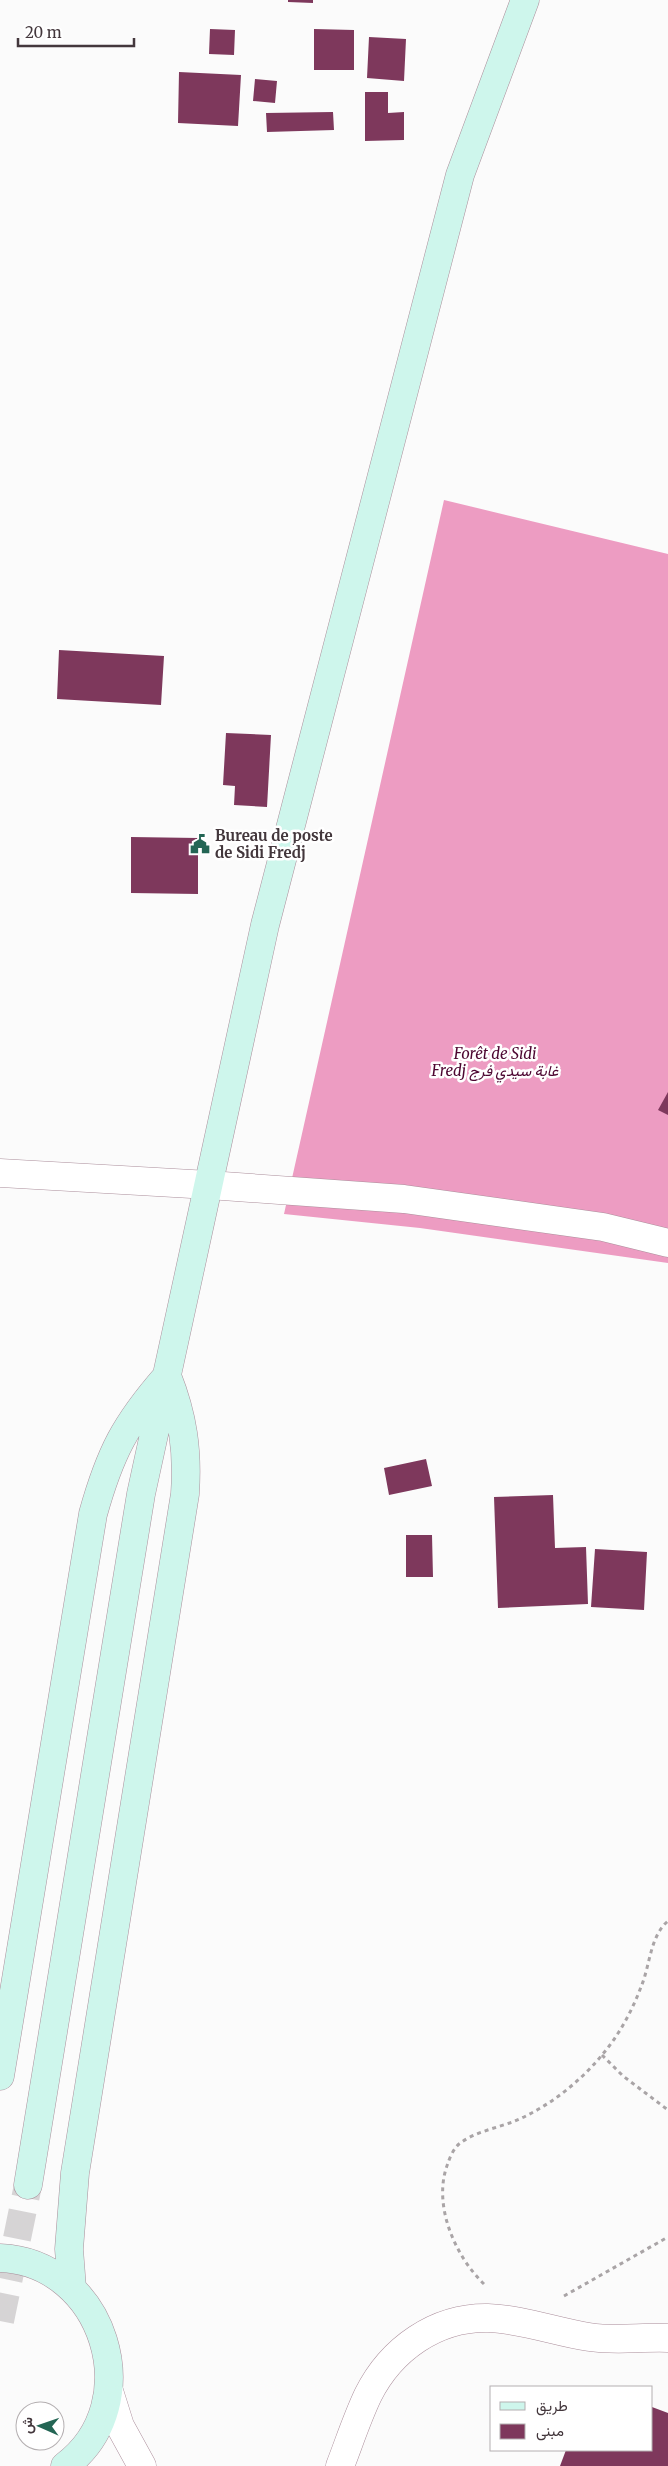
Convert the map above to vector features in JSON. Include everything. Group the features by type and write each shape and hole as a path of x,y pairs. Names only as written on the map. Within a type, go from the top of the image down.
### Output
{"main road":[{"path":"28,2185 141,1494 265,925 460,175 524,0"},
{"path":"0,2076 93,1514 103,1476 119,1440 141,1406 167,1376"},
{"path":"72,2288 70,2240 75,2173 185,1494 187,1464 185,1434 178,1404 167,1376"},
{"path":"0,2258 14,2259 45,2269 72,2288 95,2318 108,2354 109,2391 97,2427 76,2458 65,2466"}],"street":[{"path":"0,1174 209,1185 404,1200 603,1227 668,1243"},
{"path":"340,2466 368,2395 394,2358 410,2343 429,2331 470,2319 490,2318 588,2337 616,2340 668,2338"},
{"path":"109,2391 120,2426 142,2466"}],"path":[{"path":"488,2288 466,2264 449,2227 443,2185 450,2157 457,2145 470,2137 518,2120 542,2107 584,2074 602,2055 632,2010 657,1937 668,1921"},
{"path":"602,2055 623,2076 668,2110"},
{"path":"518,2323 668,2237"}],"green space":[{"name":"Forêt de Sidi Fredj غابة سيدي فرج","path":"444,500 668,554 668,1263 420,1228 284,1214"}],"building":[{"path":"288,0 313,0 313,3 288,2"},
{"path":"210,29 235,30 234,55 209,54"},
{"path":"314,29 354,30 354,70 314,70"},
{"path":"369,37 406,39 404,81 367,78"},
{"path":"179,72 241,75 238,126 178,123"},
{"path":"255,79 277,81 275,103 253,101"},
{"path":"365,92 388,92 388,113 404,112 404,140 365,141"},
{"path":"333,112 334,130 267,132 266,113"},
{"path":"59,650 164,656 161,705 57,699"},
{"path":"226,733 271,735 267,807 234,805 235,786 223,785"},
{"path":"131,837 198,838 198,894 131,893"},
{"path":"668,1092 668,1115 658,1110"},
{"path":"426,1459 432,1486 389,1495 384,1468"},
{"path":"553,1495 555,1548 586,1547 588,1604 498,1608 494,1497"},
{"path":"406,1535 432,1535 433,1577 406,1577"},
{"path":"595,1549 647,1552 644,1610 591,1607"},
{"path":"653,2407 668,2413 668,2466 560,2466 566,2451 653,2451"}],"tunnel":[{"path":"0,2321 28,2185"}],"place":[{"name":"Bureau de poste de Sidi Fredj","path":"200,844"}]}
